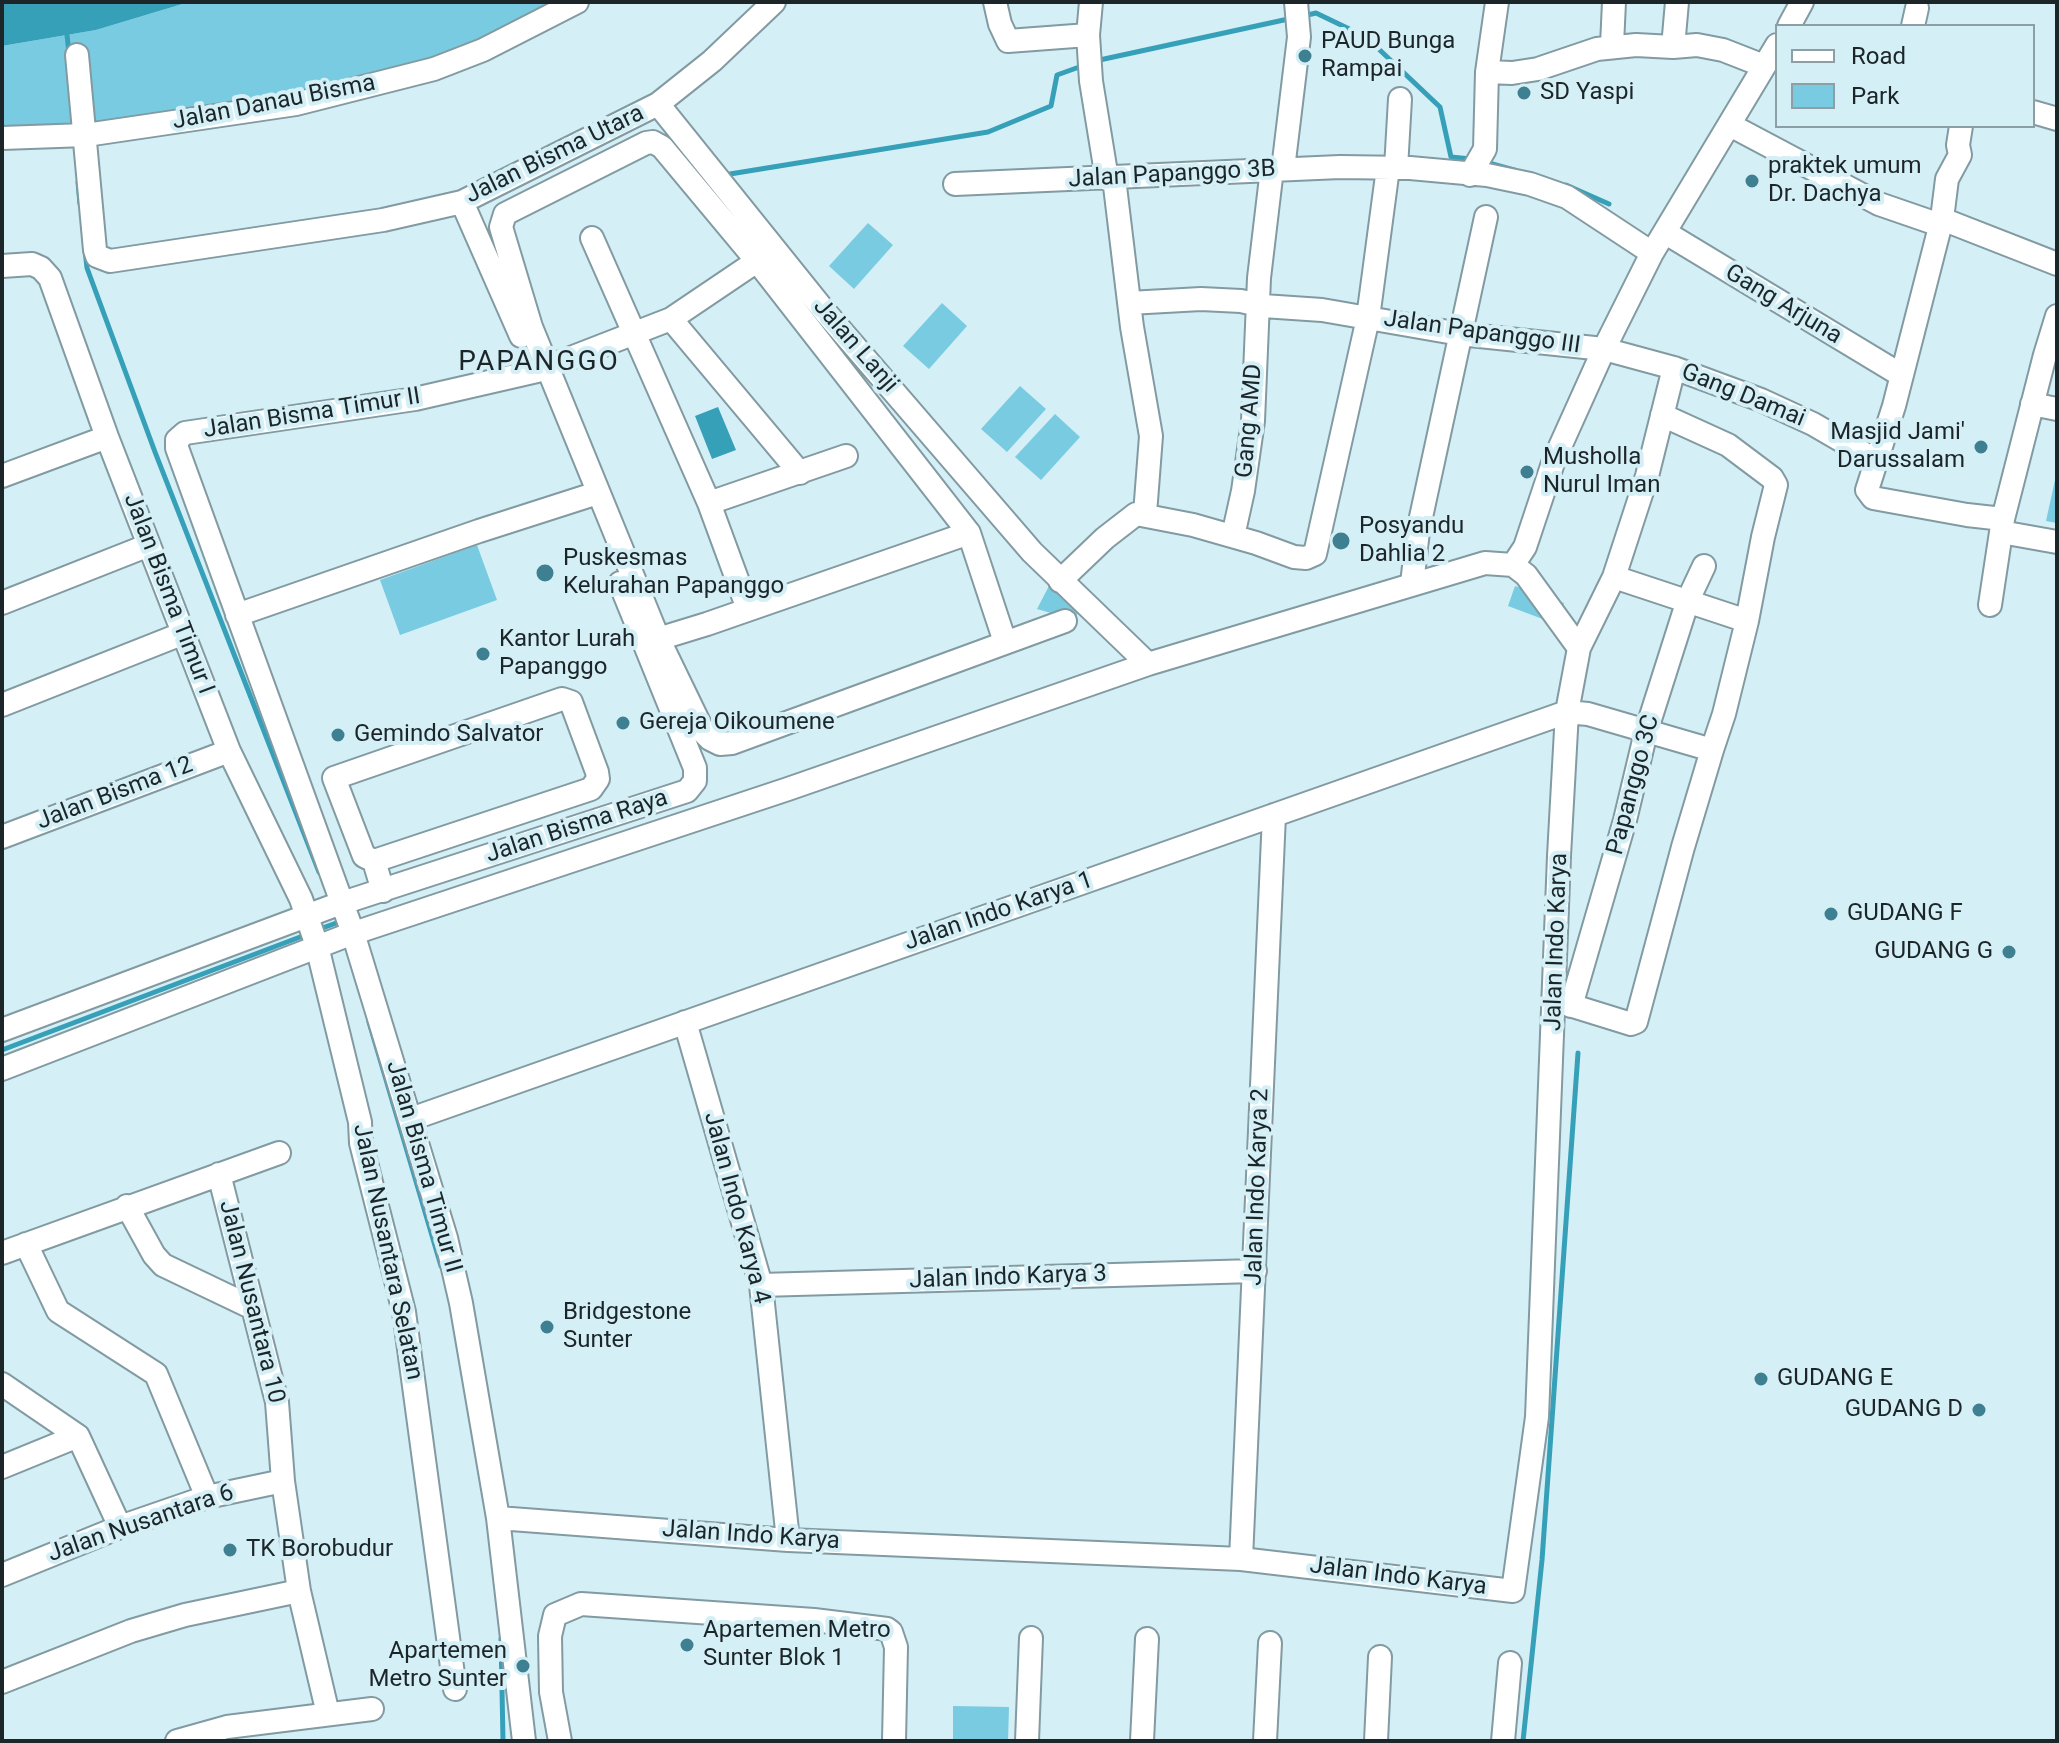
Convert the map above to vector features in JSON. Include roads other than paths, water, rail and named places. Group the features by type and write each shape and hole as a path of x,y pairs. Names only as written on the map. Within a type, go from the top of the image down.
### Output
{"street":[{"name":"Jalan Bisma Utara","path":"83,135 95,250 97,256 110,261 383,220 462,202 658,104 712,61 774,2"},
{"path":"995,2 1008,41 1089,43"},
{"path":"1091,2 1091,81 1110,178 1151,436 1145,514"},
{"path":"1474,169 1485,149 1487,72 1497,2"},
{"path":"1612,45 1614,2"},
{"path":"1673,47 1677,2"},
{"path":"1790,24 1802,2"},
{"name":"Jalan Danau Bisma","path":"2,138 83,135 296,104 434,69 483,50 574,4"},
{"name":"Gang AMD","path":"1233,536 1253,421 1259,278 1278,169 1297,11"},
{"path":"1487,72 1512,73 1538,69 1612,45 1697,45 1764,66"},
{"name":"Jalan Papanggo III","path":"1513,565 1525,547 1554,460 1652,253 1775,48"},
{"path":"77,55 83,135"},
{"name":"Jalan Papanggo III","path":"1400,99 1368,318 1460,334 1604,349"},
{"name":"Jalan Lanji","path":"658,104 826,313 1032,552 1148,664"},
{"path":"2035,113 2057,119"},
{"path":"1730,125 1879,204 1941,222 2057,264"},
{"path":"1961,128 1960,155 1947,179 1941,222 1894,406 1867,490 1873,498 1967,515 2057,542"},
{"path":"1005,642 969,533 757,261 662,147 653,142 646,143 512,209 502,219 501,227 542,369 651,641 704,733 714,742 732,743 1065,621"},
{"name":"Jalan Papanggo 3B","path":"955,184 1278,169 1474,169 1567,197 1652,253"},
{"name":"Jalan Bisma Raya","path":"2,1069 320,924 383,891 687,791 695,781 695,768 651,641 588,496 542,369 462,202"},
{"path":"1412,584 1418,531 1486,217"},
{"name":"Gang Arjuna","path":"1666,233 1901,375"},
{"path":"592,238 709,503 748,609"},
{"path":"542,369 671,319 757,261"},
{"name":"Jalan Bisma Timur I","path":"2,266 32,264 50,278 107,437 229,751 320,924"},
{"path":"1060,581 1136,514 1233,536 1300,558 1310,557 1317,551 1368,318 1241,301 1201,299 1129,303"},
{"path":"1990,605 2002,526 2057,316"},
{"path":"671,319 800,473"},
{"name":"Gang Damai","path":"1604,349 1674,368 1774,406 1813,424 1875,460"},
{"name":"Jalan Indo Karya","path":"498,1518 788,1540 1241,1559 1513,1591 1537,1417 1563,1003 1559,856 1577,713 1579,648 1614,577 1647,476 1674,368"},
{"name":"Jalan Bisma Timur II","path":"524,1741 498,1518 461,1303 446,1238 351,934 320,924 301,791 177,448 177,440 181,434 415,399 542,369"},
{"path":"2032,404 2057,409"},
{"path":"1563,1003 1631,1024 1636,1022 1683,847 1724,714 1776,485 1772,478 1728,445 1662,415"},
{"path":"2,476 107,437"},
{"path":"709,503 846,456"},
{"path":"237,615 588,496"},
{"path":"651,641 969,533"},
{"path":"2,603 149,545"},
{"path":"1148,664 1485,563 1513,565 1526,575 1579,648"},
{"name":"Papanggo 3C","path":"1563,1003 1622,831 1646,732 1688,600 1704,566"},
{"path":"1614,577 1747,621"},
{"path":"2,705 184,633"},
{"name":"Jalan Bisma Raya","path":"2,1030 320,924 351,934 788,789 1148,664"},
{"path":"301,791 334,778 562,699 571,702 598,779 591,789 374,861 364,856 334,778"},
{"path":"1577,713 1712,750"},
{"name":"Jalan Indo Karya 1","path":"411,1119 1274,815 1577,713"},
{"name":"Jalan Bisma 12","path":"2,837 229,751"},
{"name":"Jalan Indo Karya 2","path":"1241,1559 1274,815"},
{"path":"374,861 383,891"},
{"name":"Jalan Nusantara Selatan","path":"320,924 360,1122 361,1143 404,1312 455,1689"},
{"name":"Jalan Indo Karya 4","path":"685,1022 761,1285 788,1540"},
{"path":"2,1253 279,1153"},
{"name":"Jalan Nusantara 10","path":"219,1174 277,1402 283,1481 299,1591 328,1714"},
{"path":"127,1206 154,1255 163,1265 253,1308"},
{"path":"26,1244 58,1311 156,1374 207,1497"},
{"name":"Jalan Indo Karya 3","path":"761,1285 1255,1271"},
{"path":"2,1384 78,1436 120,1527"},
{"path":"2,1467 78,1436"},
{"name":"Jalan Nusantara 6","path":"2,1575 120,1527 207,1497 283,1481"},
{"path":"2,1682 131,1631 185,1615 299,1591"},
{"path":"560,1741 552,1699 552,1621 555,1615 581,1604 814,1620 881,1628 891,1632 896,1647 894,1741"},
{"path":"1027,1741 1031,1638"},
{"path":"1142,1741 1147,1639"},
{"path":"1265,1741 1270,1643"},
{"path":"1376,1741 1380,1657"},
{"path":"1503,1741 1510,1663"},
{"path":"520,1698 552,1699"},
{"path":"177,1741 227,1727 372,1709"}],"waterway":[{"path":"1303,16 1316,13 1366,37 1440,107 1451,157 1471,159"},
{"path":"1095,61 1293,18"},
{"path":"67,35 69,53"},
{"path":"730,174 988,132 1051,106 1057,75 1082,66"},
{"path":"1485,162 1514,170"},
{"path":"78,182 80,204"},
{"path":"1566,185 1609,204"},
{"path":"85,250 87,268 155,452 319,872"},
{"path":"317,930 339,922"},
{"path":"2,1050 308,934"},
{"path":"369,1022 441,1266"},
{"path":"1523,1741 1542,1560 1578,1053"},
{"path":"501,1638 503,1741"}],"place":[{"name":"PAUD Bunga Rampai","path":"1305,56"},
{"name":"SD Yaspi","path":"1524,93"},
{"name":"praktek umum Dr. Dachya","path":"1752,181"},
{"name":"Masjid Jami' Darussalam","path":"1981,447"},
{"name":"Musholla Nurul Iman","path":"1527,472"},
{"name":"Posyandu Dahlia 2","path":"1341,541"},
{"name":"Puskesmas Kelurahan Papanggo","path":"545,573"},
{"name":"Kantor Lurah Papanggo","path":"483,654"},
{"name":"Gereja Oikoumene","path":"623,723"},
{"name":"Gemindo Salvator","path":"338,735"},
{"name":"GUDANG F","path":"1831,914"},
{"name":"GUDANG G","path":"2009,952"},
{"name":"Bridgestone Sunter","path":"547,1327"},
{"name":"GUDANG E","path":"1761,1379"},
{"name":"GUDANG D","path":"1979,1410"},
{"name":"TK Borobudur","path":"230,1550"},
{"name":"Apartemen Metro Sunter Blok 1","path":"687,1645"},
{"name":"Apartemen Metro Sunter","path":"523,1666"}],"district":[{"name":"PAPANGGO","path":"539,363"}]}
